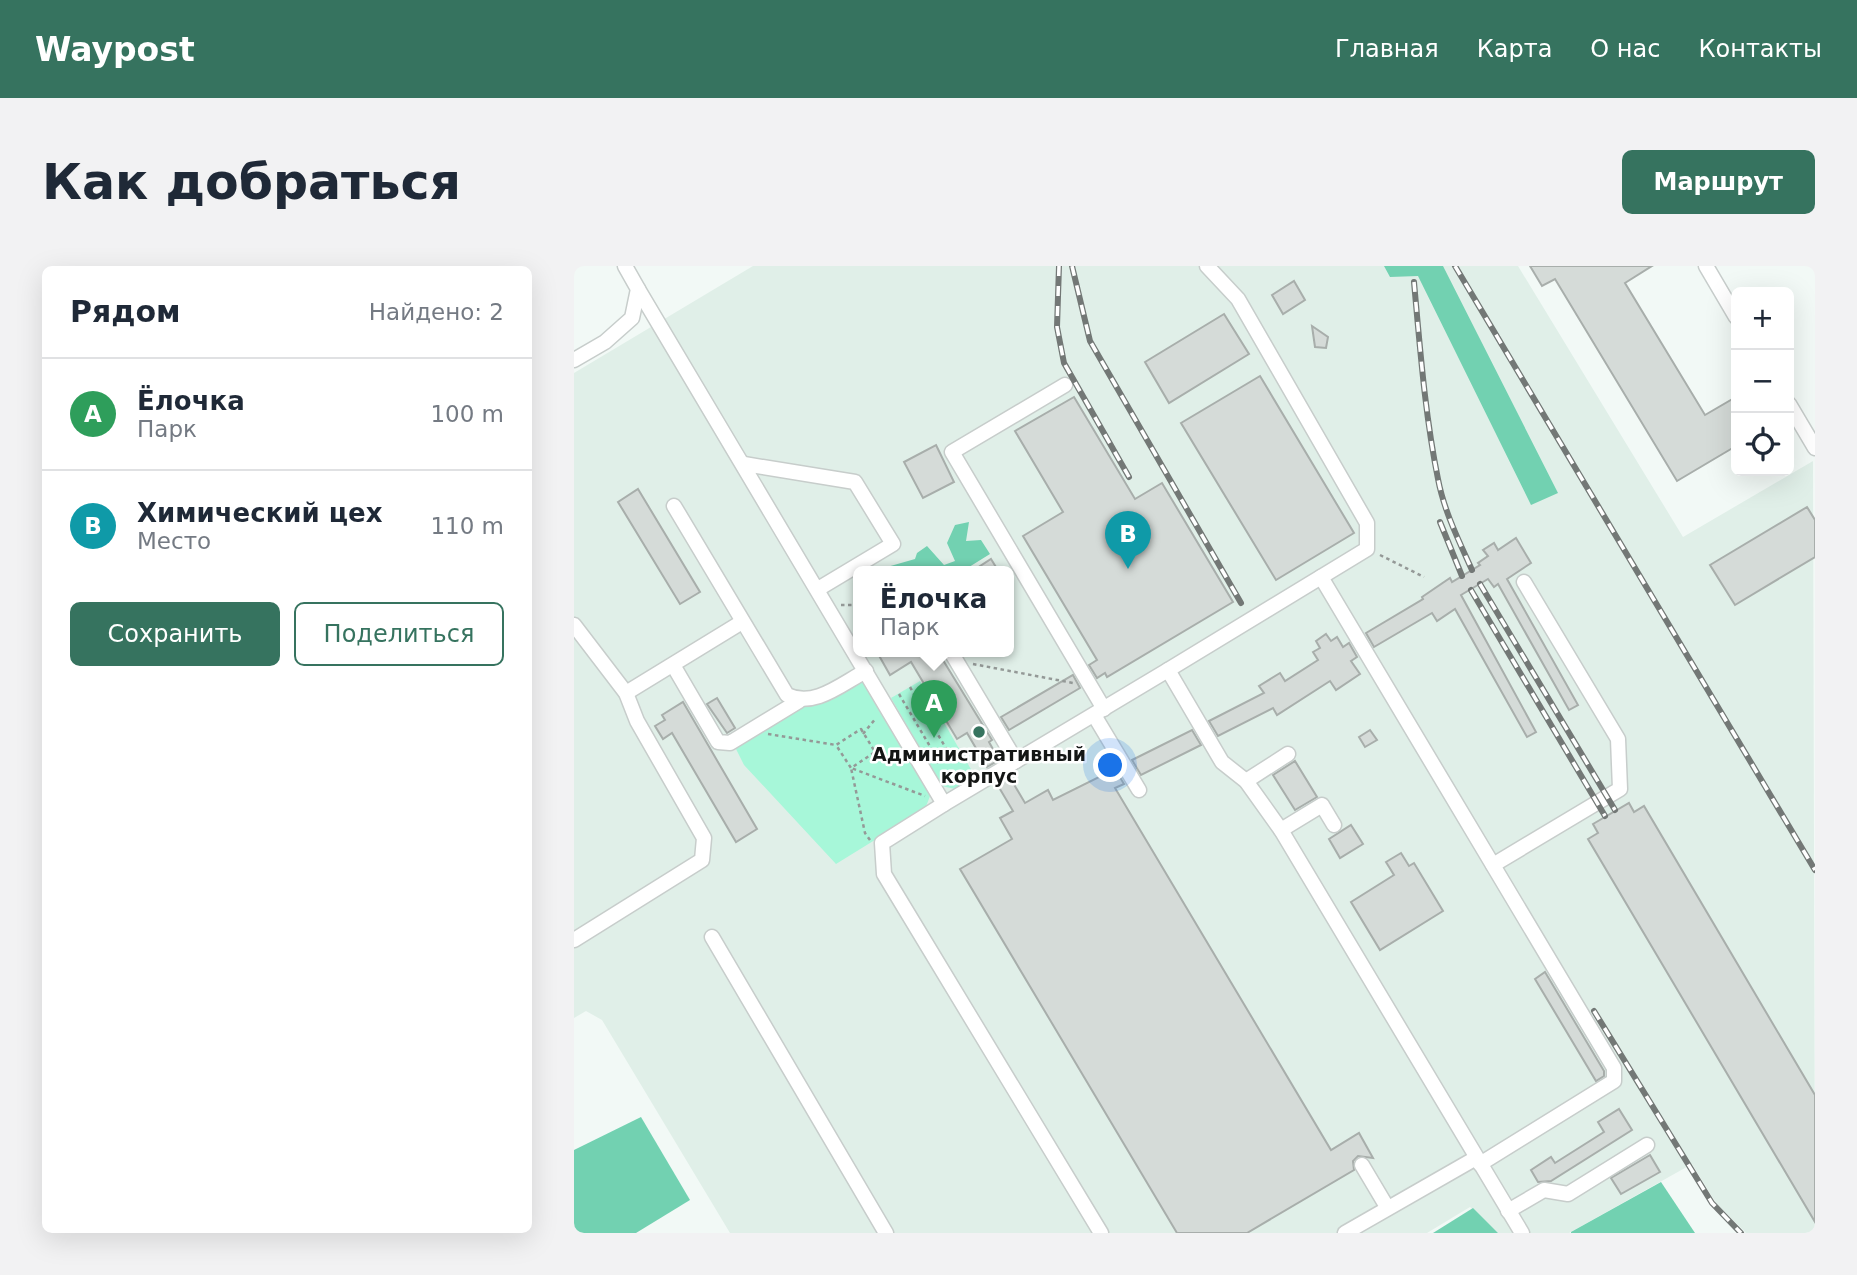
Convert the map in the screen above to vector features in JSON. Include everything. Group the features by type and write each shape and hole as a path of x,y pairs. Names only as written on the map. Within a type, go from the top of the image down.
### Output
{"street":[{"path":"625,266 853,649"},
{"path":"1101,1233 884,874 882,843 1367,549 1367,523 1238,299 1207,266"},
{"path":"1706,266 1731,308"},
{"path":"574,359 604,342 632,318 638,289"},
{"path":"1065,386 952,452 1091,687 1099,712 1139,790"},
{"path":"1794,412 1815,448"},
{"path":"744,464 855,482 893,544 856,566"},
{"path":"674,506 787,695 799,701 811,701 866,671"},
{"path":"818,589 853,568"},
{"path":"1321,577 1614,1068 1614,1081 1478,1161 1387,1207 1345,1233"},
{"path":"1493,865 1620,789 1618,739 1524,582"},
{"path":"626,693 742,622"},
{"path":"574,940 702,860 704,838 637,721 626,693 576,631"},
{"path":"858,657 944,804"},
{"path":"953,657 1016,761"},
{"path":"673,665 718,742 730,743 799,701"},
{"path":"1168,670 1222,762 1246,780 1281,830 1522,1233"},
{"path":"1246,780 1288,754"},
{"path":"1281,830 1322,805 1334,825"},
{"path":"712,937 886,1233"},
{"path":"1508,1210 1544,1190 1568,1194 1647,1145"},
{"path":"1362,1165 1387,1207"}],"path":[{"path":"1367,549 1424,578"},
{"path":"953,657 1091,687"},
{"path":"910,687 950,755 924,770"},
{"path":"899,694 939,761"},
{"path":"760,725 769,736 836,745 860,729 875,752 851,768"},
{"path":"836,745 851,768 865,833 872,844 882,843"},
{"path":"851,768 944,804"}],"shaded area":[{"path":"753,266 1518,266 1683,537 1787,476 1794,476 1794,472 1813,461 1815,1233 1746,1233 1716,1203 1692,1164 1569,1233 1498,1233 1470,1207 1427,1233 730,1233 602,1020 586,1011 574,1018 574,373"}],"green space":[{"path":"1384,266 1443,266 1558,493 1531,505 1418,276 1390,277"},
{"path":"969,522 966,541 981,540 990,554 971,566 890,566 915,559 917,553 927,546 944,565 955,561 947,543 955,525"},
{"path":"864,676 932,791 925,809 836,864 744,765 734,745 793,709 805,706"},
{"path":"920,681 976,778 959,790 942,786 891,698"},
{"path":"641,1117 690,1200 636,1233 574,1233 574,1150"},
{"path":"1661,1182 1695,1233 1571,1233 1571,1232"},
{"path":"1473,1208 1498,1233 1433,1233"}],"building":[{"path":"1530,266 1652,266 1625,283 1705,415 1731,400 1731,449 1677,481 1555,279 1542,286"},
{"path":"1294,281 1305,300 1283,314 1272,295"},
{"path":"1224,314 1249,354 1169,403 1145,362"},
{"path":"1312,326 1328,337 1326,348 1315,347"},
{"path":"1260,376 1354,533 1276,580 1181,423"},
{"path":"1074,397 1135,499 1162,483 1233,602 1107,677 1105,673 1097,678 1089,665 1097,660 1023,536 1063,512 1015,431"},
{"path":"936,445 954,482 923,498 904,462"},
{"path":"638,489 700,592 680,604 618,502"},
{"path":"1807,507 1815,520 1815,557 1735,605 1710,565"},
{"path":"1516,538 1531,563 1507,579 1578,705 1569,710 1498,584 1494,587 1488,579 1461,595 1536,732 1527,737 1455,609 1437,621 1432,613 1374,647 1366,633 1423,599 1422,597 1450,578 1452,582 1480,565 1478,563 1488,556 1483,550 1494,543 1498,550"},
{"path":"991,559 995,566 980,566"},
{"path":"1326,634 1331,641 1337,637 1343,647 1349,643 1357,657 1351,661 1360,674 1336,690 1330,681 1277,715 1273,708 1218,736 1209,721 1264,693 1259,686 1280,673 1285,681 1318,660 1313,652 1320,648 1316,641"},
{"path":"880,657 941,657 992,740 989,742 999,760 987,767 967,733 957,739 911,662 890,675"},
{"path":"1073,675 1080,688 1009,730 1001,717"},
{"path":"717,698 735,728 727,733 707,704"},
{"path":"683,702 757,829 736,842 672,733 663,739 655,726 665,720 662,715"},
{"path":"1192,730 1201,745 1141,775 1132,760"},
{"path":"1370,730 1377,740 1365,747 1359,737"},
{"path":"1295,761 1317,797 1295,810 1273,775"},
{"path":"1115,769 1124,784 1115,788 1331,1150 1359,1133 1373,1158 1358,1156 1353,1161 1354,1170 1247,1233 1177,1233 960,869 1012,839 1000,818 1013,811 997,784 1009,776 1025,803 1048,790 1053,800"},
{"path":"1629,803 1634,812 1644,806 1815,1095 1815,1222 1588,839 1598,833 1593,824"},
{"path":"1351,825 1363,844 1340,858 1329,839"},
{"path":"1401,853 1409,866 1414,863 1443,911 1380,950 1351,902 1394,875 1386,862"},
{"path":"1545,972 1604,1071 1604,1076 1596,1081 1535,979"},
{"path":"1619,1109 1632,1130 1551,1181 1538,1182 1531,1170 1551,1157 1555,1163 1604,1132 1598,1122"},
{"path":"1650,1155 1660,1172 1621,1194 1611,1178"}],"railway":[{"path":"1059,266 1057,327 1064,363 1129,477"},
{"path":"1072,266 1090,341 1241,603"},
{"path":"1455,266 1815,870"},
{"path":"1414,282 1433,455 1448,514 1472,570"},
{"path":"1440,522 1462,576"},
{"path":"1480,584 1615,810"},
{"path":"1471,590 1605,816"},
{"path":"1594,1011 1712,1203 1741,1233"}],"place":[{"name":"Химический цех","path":"1128,569"},
{"name":"Административный корпус","path":"979,732"},
{"name":"Ёлочка","path":"934,738"}]}
